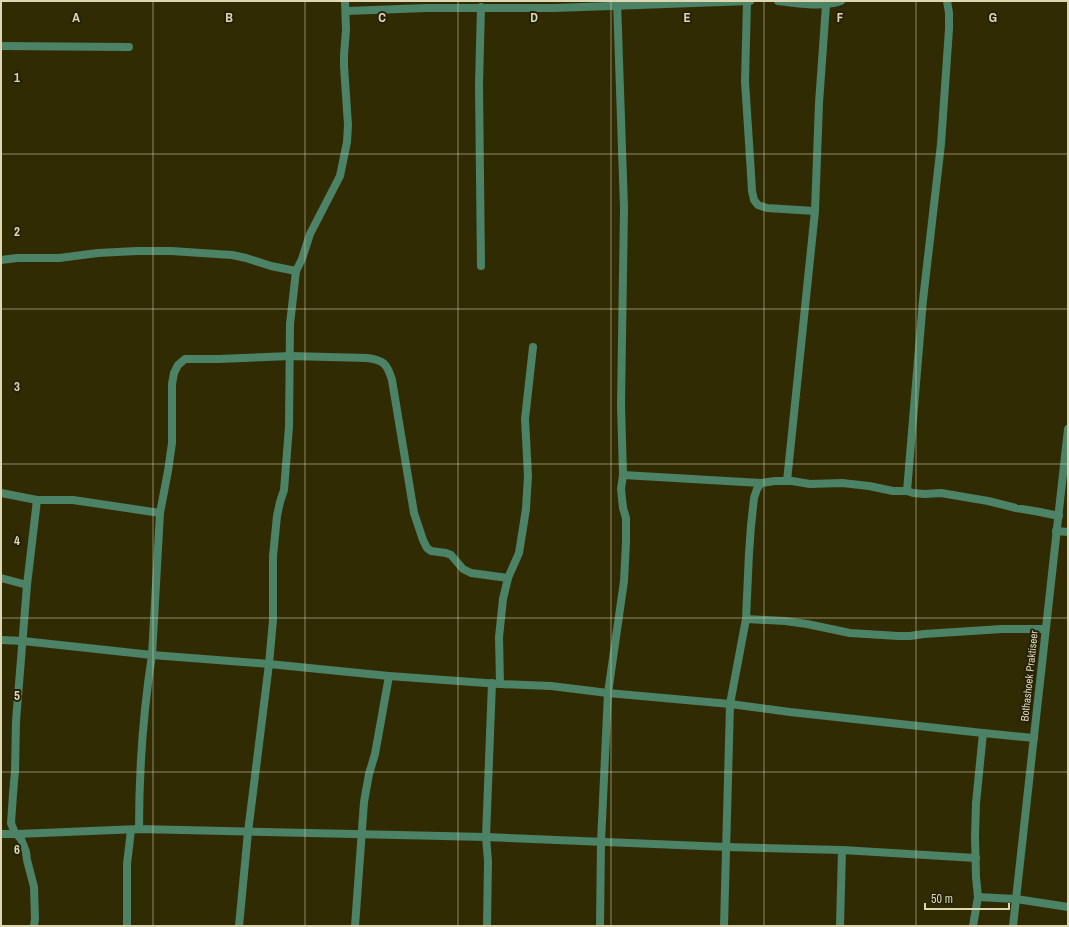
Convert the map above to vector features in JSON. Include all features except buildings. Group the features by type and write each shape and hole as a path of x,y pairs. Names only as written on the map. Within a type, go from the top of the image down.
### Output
{"street":[{"path":"239,926 248,832 269,664 272,620 273,556 280,502 284,490 288,434 290,324 296,271 302,259 310,234 340,176 347,142 348,125 344,80 346,30 345,1"},
{"path":"346,11 393,8 554,8 618,3 748,1 745,81 752,191 754,200 758,205 767,208 815,211"},
{"path":"778,1 817,5 826,5 841,1"},
{"path":"907,491 923,300 941,144 950,13 947,1"},
{"path":"600,926 601,842 608,693 624,581 626,542 626,518 621,489 623,475 621,406 624,208 618,3"},
{"path":"787,481 815,211 819,103 826,5"},
{"path":"481,8 479,85 481,266"},
{"path":"1,46 129,47"},
{"path":"1,260 59,258 98,253 137,251 185,252 239,256 271,266 296,271"},
{"path":"487,926 488,861 486,837 500,617 508,578 519,553 526,509 528,476 526,419 533,347"},
{"path":"140,829 139,787 148,678 152,655 160,513 172,443 172,384 174,373 178,365 185,359 290,356 367,358 377,359 383,363 388,369 392,380 414,513 427,548 430,551 451,555 463,568 471,573 508,578"},
{"name":"Bothashoek Praktiseer","path":"1013,926 1068,429"},
{"path":"623,475 761,483 787,481 810,484 842,483 869,486 893,492 907,491 917,493 953,494 1058,516"},
{"path":"724,926 730,704 746,619 754,498 761,483"},
{"path":"1,493 37,500 73,500 160,513"},
{"path":"34,926 34,886 26,852 21,839 14,831 12,823 12,808 15,771 16,721 27,585 37,500"},
{"path":"1056,531 1068,532"},
{"path":"1,578 27,585"},
{"path":"746,619 785,621 850,632 898,636 995,629 1045,629"},
{"path":"1,640 389,676 496,684 551,686 608,693 730,704 1034,738"},
{"path":"355,926 364,802 369,774 376,754 389,676"},
{"path":"973,926 978,897 975,837 976,803 983,733"},
{"path":"1,834 140,829 486,837 842,850 976,858"},
{"path":"127,926 127,864 131,830"},
{"path":"840,926 842,850"},
{"path":"978,897 1016,899 1068,907"}]}
